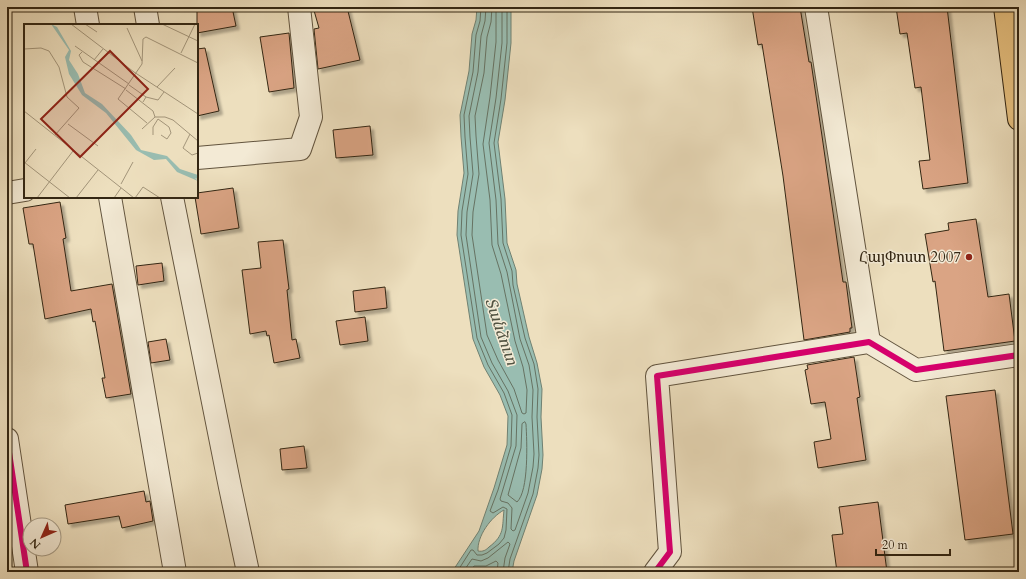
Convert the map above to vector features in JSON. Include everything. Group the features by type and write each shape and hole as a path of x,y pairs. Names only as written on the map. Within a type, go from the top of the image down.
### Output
{"highway":[{"path":"1005,7 1018,106"}],"street":[{"path":"85,7 88,24"},
{"path":"145,7 148,24"},
{"path":"198,158 300,149 312,118 299,7"},
{"path":"816,7 869,342"},
{"path":"7,193 24,190"},
{"path":"110,198 175,572"},
{"path":"172,198 228,480 248,572"},
{"path":"656,572 670,552 657,376 869,342 916,370 1019,355"},
{"path":"7,439 27,572"}],"water":[{"name":"Տանձուտ","path":"477,7 511,7 511,43 505,100 498,142 505,199 507,243 516,270 517,284 542,389 542,469 537,495 514,561 512,572 452,572 479,531 507,445 508,416 500,395 484,367 473,339 457,235 458,211 464,173 460,115 469,71 472,34 476,20","holes":["504,510 503,526 498,539 486,550 478,551 478,545 482,533 494,517"]}],"building":[{"path":"213,7 232,7 236,26 198,33 197,10"},
{"path":"313,7 347,7 360,60 318,69 314,29 319,28"},
{"path":"752,7 800,7 809,62 811,62 843,282 846,282 852,328 850,328 850,332 804,340 783,176 762,44 758,45"},
{"path":"896,7 947,7 968,183 923,189 919,161 930,160 921,87 915,88 907,33 900,34"},
{"path":"289,33 294,88 269,92 260,37"},
{"path":"205,48 219,111 198,116 198,49"},
{"path":"370,126 373,155 336,158 333,130"},
{"path":"233,188 239,228 201,234 195,198 198,198 198,193"},
{"path":"60,202 66,238 63,239 71,291 112,284 131,394 106,398 102,378 105,378 95,321 93,322 91,309 45,319 33,244 29,244 23,208"},
{"path":"976,219 988,297 1009,294 1015,341 944,351 935,281 933,282 925,234 949,230 948,223"},
{"path":"283,240 289,289 287,290 292,340 296,339 300,358 274,363 269,335 267,336 266,331 250,334 242,270 261,268 258,242"},
{"path":"162,263 164,281 138,285 136,266"},
{"path":"385,287 387,308 355,312 353,291"},
{"path":"365,317 368,341 340,345 336,321"},
{"path":"166,339 170,360 151,363 148,342"},
{"path":"854,357 860,397 857,398 866,460 818,468 814,442 831,439 825,402 811,404 805,370 808,369 807,365"},
{"path":"995,390 1013,534 965,540 946,396"},
{"path":"304,446 307,468 282,470 280,449"},
{"path":"144,491 146,502 150,501 153,521 122,528 119,516 68,524 65,505"},
{"path":"878,502 887,572 837,572 832,535 843,534 839,507"}],"cycle path":[{"path":"655,572 670,552 657,376 869,342 916,370 1019,355"},
{"path":"7,439 27,572"}],"place":[{"name":"ՀայՓոստ 2007","path":"969,257"}]}
